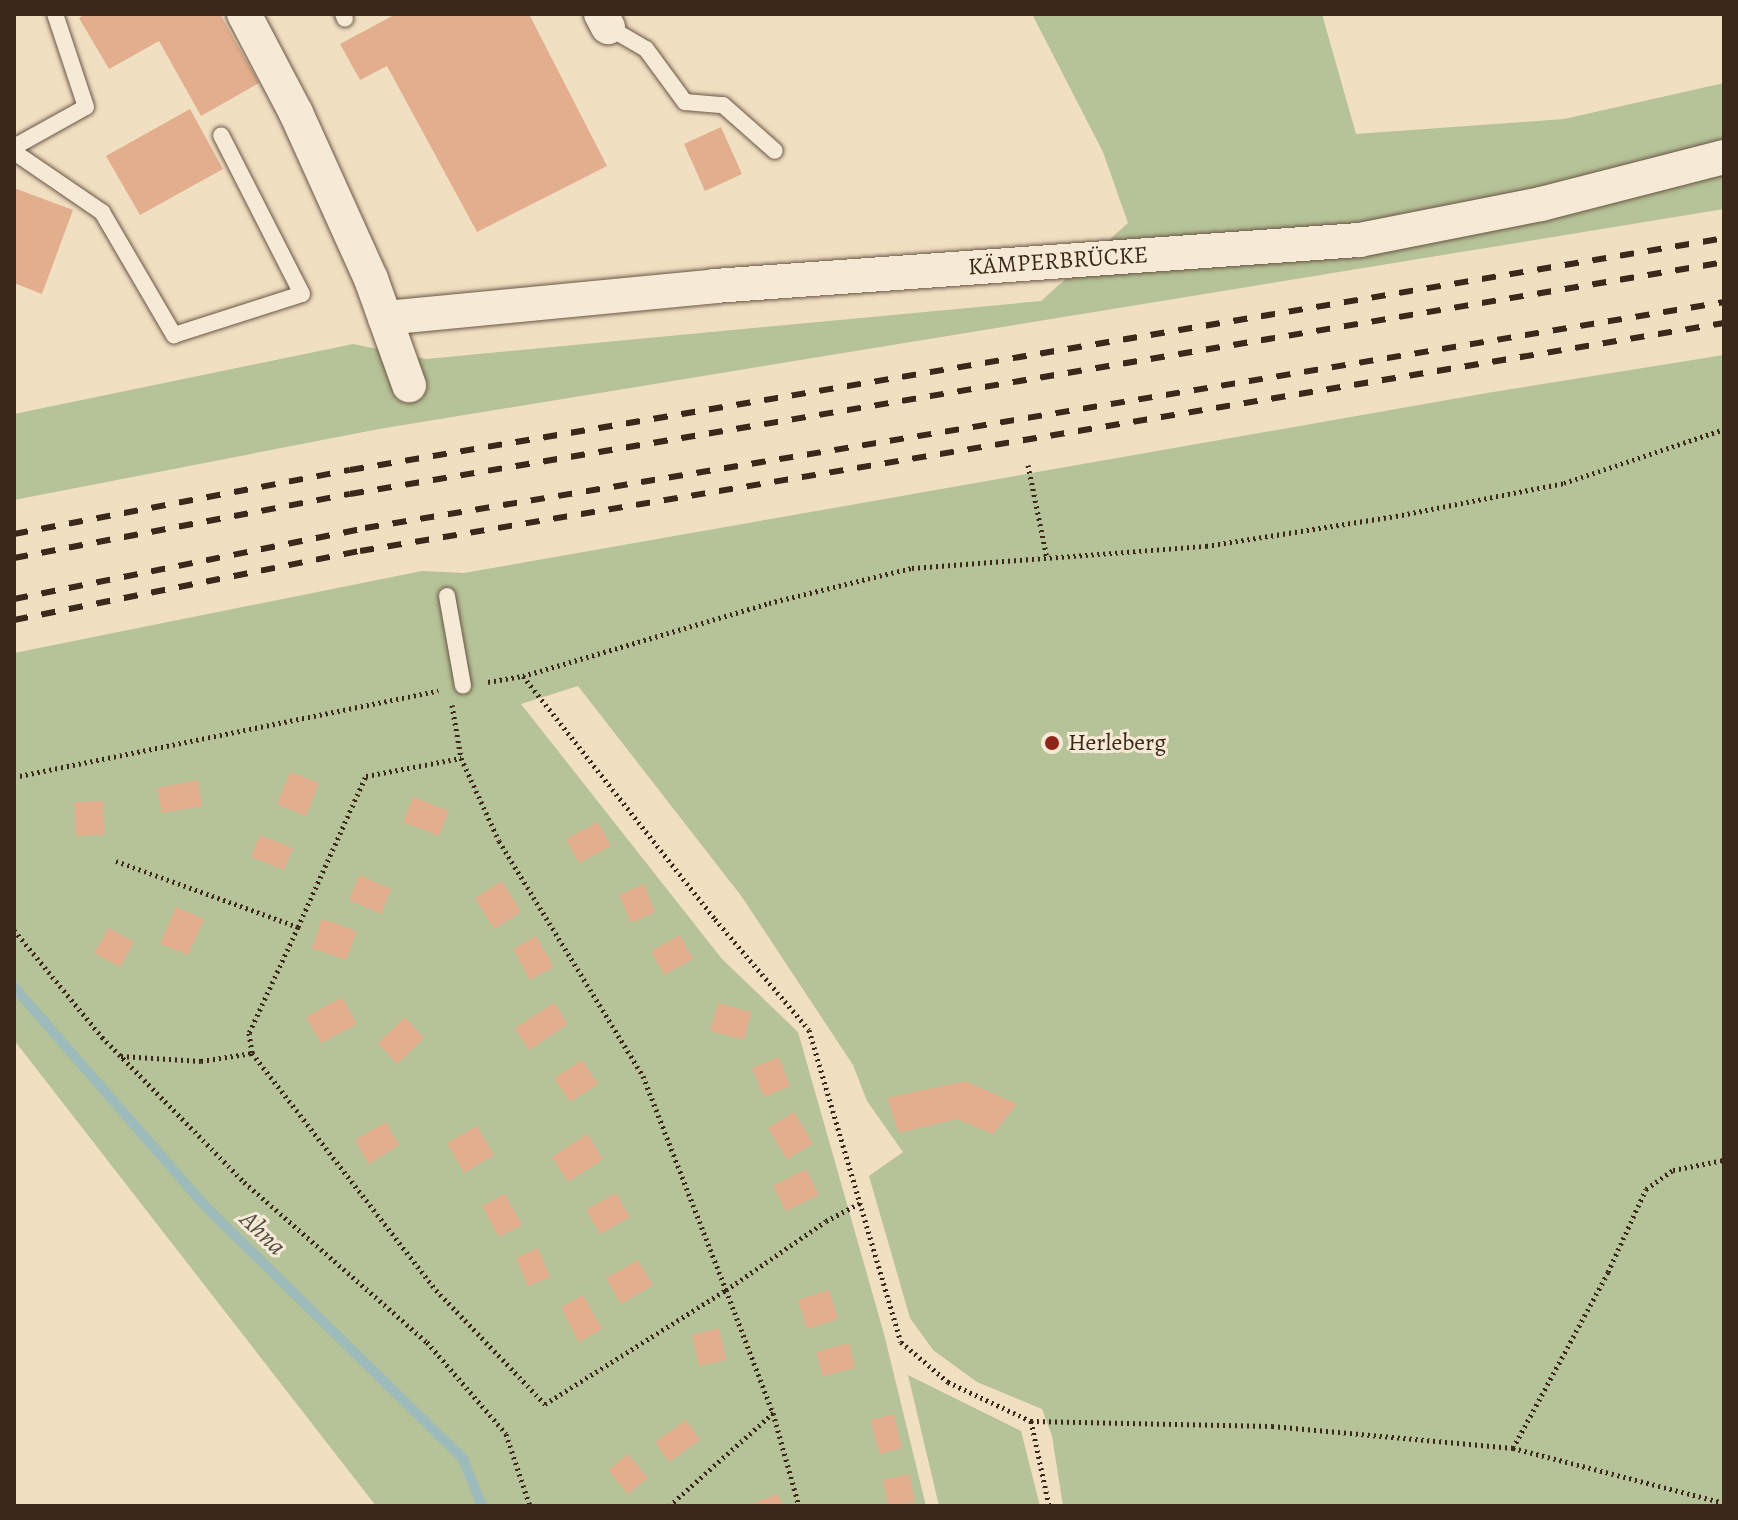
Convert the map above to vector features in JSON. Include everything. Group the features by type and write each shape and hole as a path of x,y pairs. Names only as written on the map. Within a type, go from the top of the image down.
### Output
{"street":[{"path":"244,14 296,113 385,318 409,385"},
{"name":"KÄMPERBRÜCKE","path":"385,318 715,286 1359,240 1541,204 1724,157"}],"lane":[{"path":"55,14 86,107 14,150 102,212 174,335 302,294 221,135"},
{"path":"604,20 646,49 685,102 723,105 775,151"},
{"path":"447,596 463,686"}],"path":[{"path":"14,777 523,676 769,603 912,568 1206,546 1396,516 1564,483 1724,429"},
{"path":"1028,465 1047,558"},
{"path":"523,676 715,919 809,1030 901,1342 948,1382 1031,1421 1272,1426 1513,1448 1724,1503"},
{"path":"455,724 461,758 499,841 643,1076 773,1413 799,1506"},
{"path":"461,758 366,776 249,1033 252,1053 436,1290 545,1404 726,1290 826,1221 862,1202"},
{"path":"116,861 298,927"},
{"path":"14,930 121,1056 244,1182 427,1342 506,1434 530,1506"},
{"path":"121,1056 201,1061 252,1053"},
{"path":"1513,1448 1608,1272 1646,1189 1673,1170 1724,1160"},
{"path":"669,1506 773,1413"},
{"path":"1031,1421 1049,1506"}],"green space":[{"path":"1032,14 1322,14 1356,134 1564,119 1724,83 1724,209 379,429 14,500 14,414 353,344 426,359 1041,301 1128,223 1103,152"},
{"path":"1724,355 1724,1506 1063,1506 1052,1436 1042,1409 977,1382 933,1350 910,1318 869,1176 903,1152 867,1101 853,1065 742,897 578,686 521,704 722,959 798,1032 884,1334 926,1506 376,1506 14,1040 14,653 422,571 464,573 1487,393"},
{"path":"908,1375 1021,1431 1040,1506 939,1506"}],"building":[{"path":"86,14 220,14 259,83 201,116 159,41 109,69 79,18"},
{"path":"396,14 529,14 607,166 477,232 387,66 360,80 340,44"},
{"path":"190,109 223,169 140,215 106,156"},
{"path":"721,127 742,174 705,191 684,144"},
{"path":"14,188 73,210 42,294 14,283"},
{"path":"290,772 319,783 306,816 277,804"},
{"path":"198,780 202,806 162,813 157,788"},
{"path":"413,797 449,811 439,836 403,822"},
{"path":"103,801 105,835 76,836 74,802"},
{"path":"598,822 611,846 579,863 566,839"},
{"path":"260,835 293,848 284,870 251,857"},
{"path":"359,875 391,889 381,914 349,900"},
{"path":"502,881 521,912 494,929 475,898"},
{"path":"644,884 655,912 631,923 619,895"},
{"path":"176,907 204,919 188,955 160,944"},
{"path":"322,919 357,931 346,960 312,948"},
{"path":"109,928 134,942 120,967 94,953"},
{"path":"680,935 693,959 664,975 651,951"},
{"path":"536,936 554,967 530,980 513,949"},
{"path":"342,997 357,1024 321,1043 306,1017"},
{"path":"554,1003 568,1024 529,1050 515,1028"},
{"path":"718,1003 751,1012 744,1040 710,1031"},
{"path":"405,1017 424,1038 397,1064 378,1043"},
{"path":"779,1057 790,1086 764,1097 752,1068"},
{"path":"582,1060 598,1084 570,1102 554,1078"},
{"path":"965,1081 1017,1104 993,1134 957,1119 899,1133 887,1098"},
{"path":"794,1112 813,1144 787,1159 768,1128"},
{"path":"386,1122 399,1145 369,1164 355,1140"},
{"path":"477,1126 494,1155 464,1173 447,1143"},
{"path":"587,1134 603,1159 568,1182 552,1157"},
{"path":"806,1169 819,1195 786,1211 773,1186"},
{"path":"616,1193 630,1217 600,1234 586,1210"},
{"path":"505,1194 522,1225 499,1237 482,1206"},
{"path":"538,1248 550,1277 528,1286 516,1258"},
{"path":"638,1260 653,1285 621,1304 606,1278"},
{"path":"829,1290 838,1319 807,1329 798,1300"},
{"path":"583,1295 602,1329 579,1342 561,1307"},
{"path":"719,1328 726,1360 699,1366 692,1335"},
{"path":"849,1343 855,1368 823,1376 816,1352"},
{"path":"894,1414 902,1448 879,1454 871,1420"},
{"path":"686,1420 700,1440 669,1462 655,1442"},
{"path":"628,1454 648,1478 628,1494 608,1470"},
{"path":"909,1474 915,1502 888,1506 883,1480"},
{"path":"778,1494 783,1506 746,1506"}],"waterway":[{"name":"Ahna","path":"14,987 207,1208 463,1459 482,1506"}],"railway":[{"path":"14,534 350,470 1724,238"},
{"path":"14,558 350,494 1724,262"},
{"path":"14,599 365,528 1724,302"},
{"path":"14,620 360,551 1724,323"}],"place":[{"name":"Herleberg","path":"1052,743"}]}
